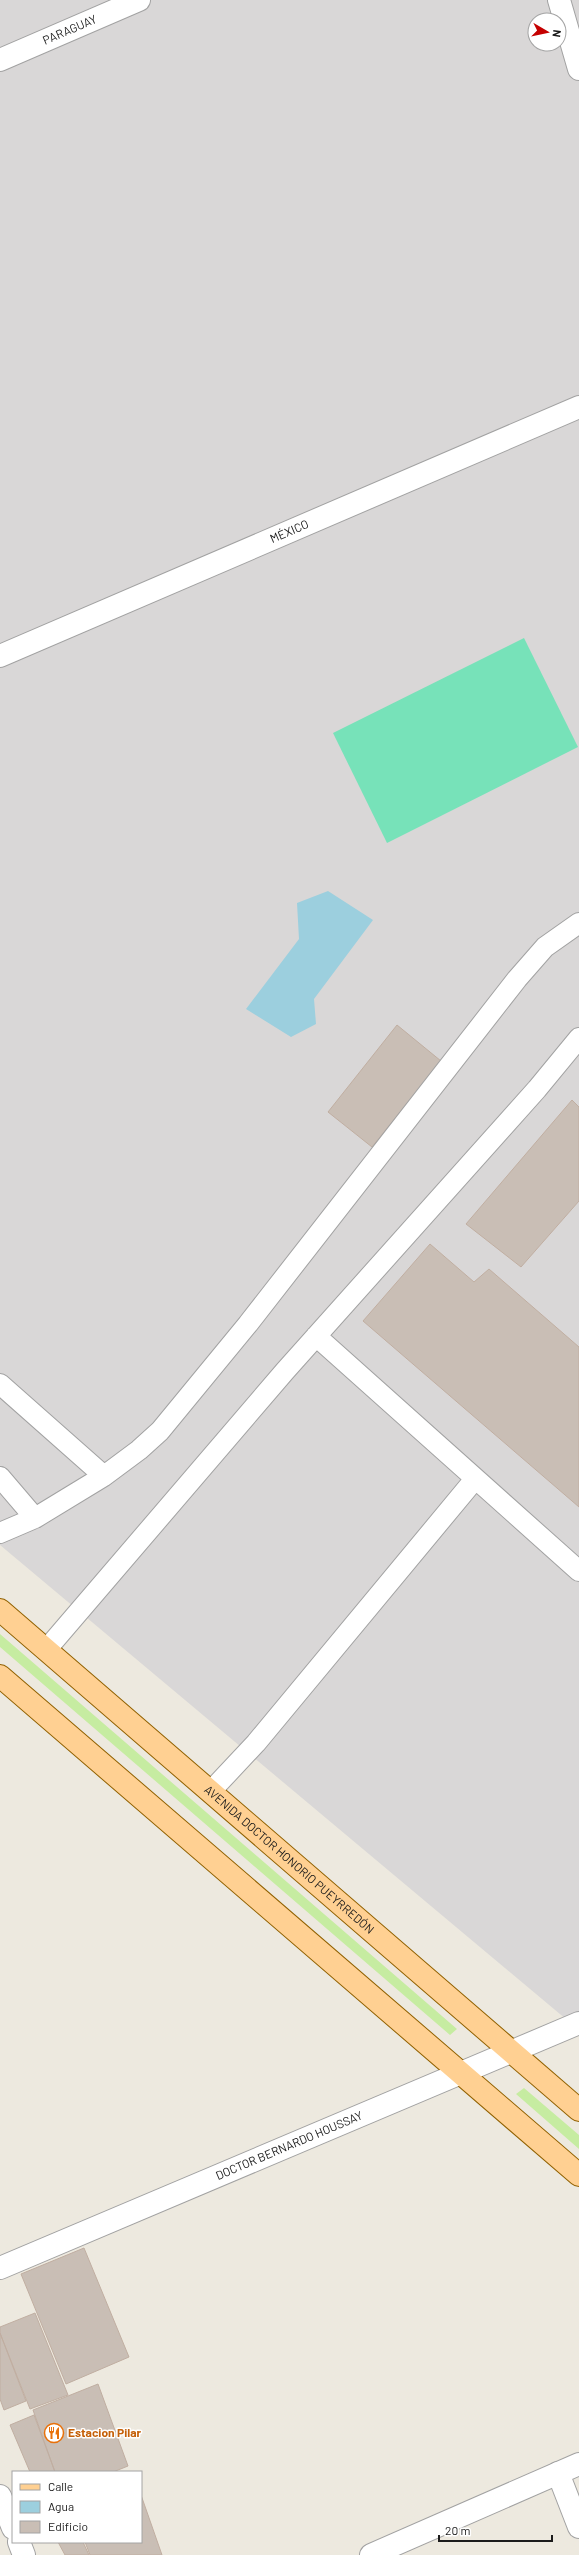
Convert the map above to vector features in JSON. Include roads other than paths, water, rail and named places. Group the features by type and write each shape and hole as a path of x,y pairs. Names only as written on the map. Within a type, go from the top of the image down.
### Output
{"main road":[{"name":"AVENIDA DOCTOR HONORIO PUEYRREDÓN","path":"0,1610 579,2110"},
{"path":"0,1676 460,2075 579,2175"}],"street":[{"name":"PARAGUAY","path":"0,60 139,0"},
{"path":"559,0 579,69"},
{"name":"MÉXICO","path":"0,656 579,407"},
{"name":"DOCTOR BERNARDO HOUSSAY","path":"0,2268 460,2075 579,2023"},
{"path":"371,2555 579,2464"},
{"path":"558,2473 579,2526"},
{"path":"0,2496 12,2526"},
{"path":"19,2543 24,2555"}],"lane":[{"path":"0,1533 36,1518 104,1476 139,1450 160,1431 248,1324 517,979 545,946 579,923"},
{"path":"46,1650 316,1336 537,1090 579,1038"},
{"path":"316,1336 579,1571"},
{"path":"0,1384 104,1476"},
{"path":"0,1477 36,1518"},
{"path":"211,1791 256,1743 476,1479"}],"water":[{"path":"328,891 373,920 314,999 316,1024 291,1037 246,1009 299,939 297,903"}],"place":[{"name":"Estacion Pilar","path":"54,2433"}]}
